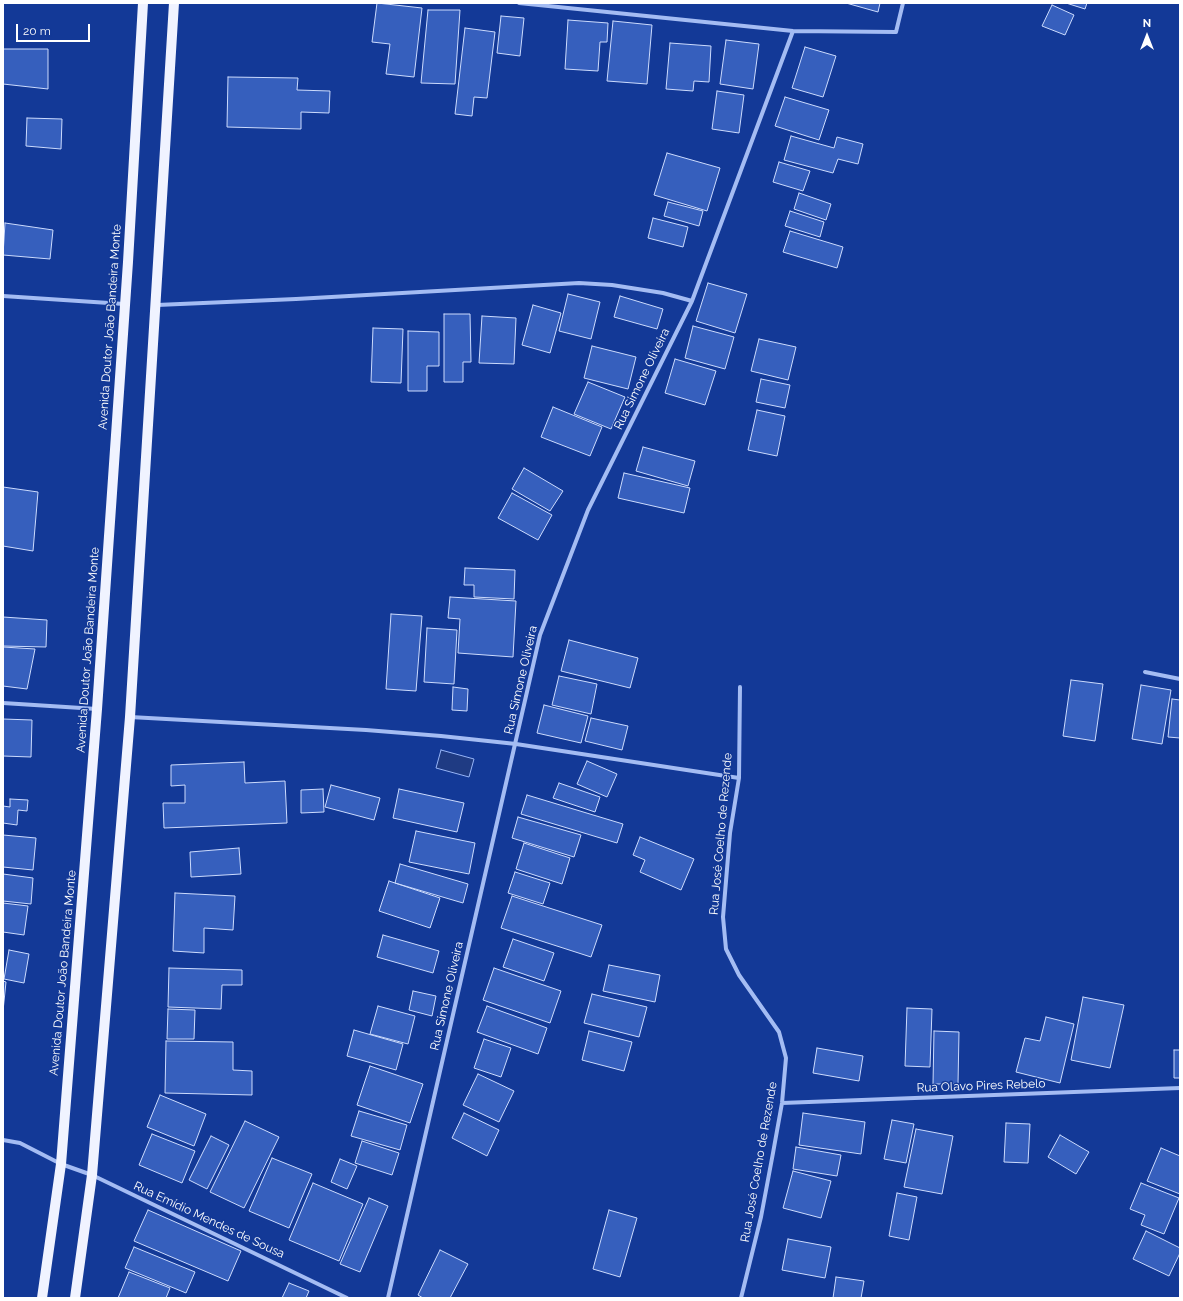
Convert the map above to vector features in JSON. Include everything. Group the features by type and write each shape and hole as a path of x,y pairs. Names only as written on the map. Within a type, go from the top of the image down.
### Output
{"main road":[{"name":"Avenida Doutor João Bandeira Monte","path":"42,1298 61,1164 97,709 125,304 143,3"},
{"path":"75,1298 92,1175 130,717 174,3"}],"street":[{"path":"518,3 793,31 896,32 902,3"},
{"name":"Rua Simone Oliveira","path":"388,1298 540,635 585,517 692,301 793,31"},
{"path":"156,305 296,299 579,283 612,285 662,293 692,301"},
{"path":"3,296 125,304"},
{"path":"1145,672 1180,679"},
{"name":"Rua José Coelho de Rezende","path":"740,687 739,778 722,917 726,948 739,975 779,1032 786,1058 782,1103 761,1217 741,1298"},
{"path":"3,703 97,709"},
{"path":"130,717 366,730 516,744 739,778"},
{"name":"Rua Olavo Pires Rebelo","path":"782,1103 1180,1088"},
{"name":"Rua Emídio Mendes de Sousa","path":"3,1140 20,1143 61,1164 92,1175 347,1298"}],"water":[{"path":"441,750 474,759 469,777 436,768"}],"building":[{"path":"377,3 422,8 414,77 386,74 390,44 372,42"},
{"path":"846,3 880,3 878,12"},
{"path":"1066,3 1087,3 1085,9"},
{"path":"1052,5 1074,15 1065,35 1042,26"},
{"path":"428,10 460,10 455,84 421,83"},
{"path":"501,16 524,18 520,56 497,53"},
{"path":"568,20 608,23 607,42 600,42 598,71 565,69"},
{"path":"613,21 652,25 647,84 607,81"},
{"path":"465,28 495,32 487,98 474,97 472,116 455,114"},
{"path":"726,40 759,44 753,89 720,84"},
{"path":"670,43 711,46 709,82 694,81 693,91 666,89"},
{"path":"805,47 836,56 823,97 792,88"},
{"path":"3,49 48,49 48,89 3,84"},
{"path":"228,77 298,78 297,90 330,91 329,113 301,112 301,129 227,127"},
{"path":"717,91 744,95 739,133 712,129"},
{"path":"785,97 829,110 819,140 775,126"},
{"path":"27,118 62,119 61,149 26,146"},
{"path":"791,136 834,148 837,137 863,144 858,164 838,159 833,173 784,160"},
{"path":"667,153 720,168 707,211 654,195"},
{"path":"779,162 810,171 803,191 773,182"},
{"path":"799,193 831,204 826,220 794,209"},
{"path":"668,202 703,211 699,226 664,216"},
{"path":"790,211 824,222 820,237 785,226"},
{"path":"653,218 688,227 683,247 648,238"},
{"path":"5,223 53,230 50,259 3,255"},
{"path":"790,231 843,247 837,268 783,252"},
{"path":"708,283 747,294 735,333 696,321"},
{"path":"568,294 600,302 591,339 559,331"},
{"path":"620,296 663,309 657,329 614,317"},
{"path":"533,305 561,313 550,353 522,345"},
{"path":"444,314 470,314 471,362 463,362 463,382 444,382"},
{"path":"482,316 516,318 514,364 479,363"},
{"path":"693,326 734,337 725,369 685,358"},
{"path":"373,328 403,329 401,383 371,382"},
{"path":"408,331 439,332 439,366 427,366 427,391 408,391"},
{"path":"759,339 796,347 788,380 751,371"},
{"path":"592,346 636,357 628,389 584,378"},
{"path":"675,359 716,371 705,405 665,393"},
{"path":"761,379 790,385 785,408 756,402"},
{"path":"588,382 625,397 611,429 574,414"},
{"path":"553,407 602,427 590,456 541,437"},
{"path":"757,410 785,416 777,456 748,450"},
{"path":"643,447 695,461 688,486 636,471"},
{"path":"524,468 563,491 550,511 512,489"},
{"path":"624,473 690,488 684,513 618,498"},
{"path":"3,487 38,492 33,551 3,546"},
{"path":"512,493 552,515 538,540 498,518"},
{"path":"465,568 515,570 514,599 474,597 474,585 464,585"},
{"path":"450,597 516,601 513,657 458,653 460,619 448,618"},
{"path":"391,614 422,616 416,691 386,689"},
{"path":"3,617 47,620 46,647 3,646"},
{"path":"427,628 457,630 454,684 424,682"},
{"path":"569,640 638,658 630,688 561,671"},
{"path":"3,647 35,649 27,689 3,686"},
{"path":"559,676 597,684 591,714 552,705"},
{"path":"1071,680 1103,684 1095,741 1063,736"},
{"path":"1141,685 1171,690 1162,744 1132,739"},
{"path":"453,687 468,689 467,711 452,710"},
{"path":"1172,699 1180,700 1180,738 1168,737"},
{"path":"544,705 588,716 581,743 537,733"},
{"path":"591,718 628,726 622,750 585,741"},
{"path":"3,719 32,720 31,757 3,756"},
{"path":"587,761 617,774 607,797 577,784"},
{"path":"244,762 245,783 285,781 287,823 164,828 163,803 185,803 185,785 171,786 171,765"},
{"path":"559,783 600,797 595,812 553,798"},
{"path":"331,785 380,798 374,820 325,807"},
{"path":"323,789 324,812 301,813 301,790"},
{"path":"399,789 464,803 457,832 393,818"},
{"path":"527,795 623,824 617,843 521,814"},
{"path":"10,799 28,800 27,811 18,810 17,825 3,823 3,806 10,807"},
{"path":"518,817 581,835 574,857 512,838"},
{"path":"416,831 475,843 469,874 409,862"},
{"path":"3,835 36,838 33,870 3,867"},
{"path":"640,837 694,859 681,890 640,872 645,860 633,855"},
{"path":"524,843 570,858 562,884 516,869"},
{"path":"239,848 241,874 191,877 190,852"},
{"path":"400,864 468,884 463,903 395,883"},
{"path":"515,872 550,883 543,904 508,893"},
{"path":"3,874 33,878 31,904 3,901"},
{"path":"389,881 440,898 430,928 379,911"},
{"path":"175,893 235,896 233,930 204,928 204,953 173,951"},
{"path":"512,896 602,925 591,957 501,928"},
{"path":"3,903 28,906 24,935 3,932"},
{"path":"383,935 439,951 433,973 377,957"},
{"path":"513,939 554,953 544,981 503,967"},
{"path":"9,950 29,954 24,983 4,979"},
{"path":"609,965 660,975 655,1002 603,991"},
{"path":"169,968 242,970 242,985 222,985 221,1009 168,1007"},
{"path":"494,968 561,991 550,1023 483,1000"},
{"path":"3,981 6,982 3,1011"},
{"path":"413,991 436,996 432,1016 409,1010"},
{"path":"592,994 647,1007 639,1037 584,1023"},
{"path":"1083,997 1124,1005 1110,1068 1071,1060"},
{"path":"378,1006 415,1016 408,1044 370,1034"},
{"path":"487,1006 547,1028 538,1054 477,1032"},
{"path":"907,1008 932,1009 930,1067 905,1066"},
{"path":"168,1009 195,1010 194,1039 167,1039"},
{"path":"1046,1017 1074,1024 1060,1083 1016,1072 1025,1038 1040,1041"},
{"path":"354,1030 403,1044 396,1070 347,1056"},
{"path":"589,1031 632,1042 624,1071 582,1060"},
{"path":"934,1031 959,1032 958,1084 933,1084"},
{"path":"484,1039 511,1048 501,1077 474,1068"},
{"path":"166,1041 233,1042 233,1070 252,1071 252,1095 165,1093"},
{"path":"817,1048 863,1056 859,1081 813,1073"},
{"path":"1174,1050 1180,1050 1180,1078 1174,1078"},
{"path":"370,1066 423,1084 410,1123 357,1105"},
{"path":"478,1074 514,1091 499,1122 463,1105"},
{"path":"160,1095 206,1114 194,1146 147,1127"},
{"path":"359,1111 407,1125 400,1150 351,1136"},
{"path":"464,1113 499,1130 487,1156 452,1138"},
{"path":"803,1113 865,1122 861,1154 799,1145"},
{"path":"892,1120 914,1124 906,1163 884,1159"},
{"path":"245,1121 279,1137 244,1208 210,1192"},
{"path":"1006,1123 1030,1124 1028,1163 1004,1162"},
{"path":"916,1129 953,1136 942,1194 904,1187"},
{"path":"152,1134 195,1151 182,1183 139,1165"},
{"path":"1060,1135 1089,1152 1076,1174 1048,1157"},
{"path":"211,1136 229,1145 207,1189 189,1180"},
{"path":"362,1141 399,1153 392,1175 355,1163"},
{"path":"796,1147 841,1155 837,1176 793,1169"},
{"path":"1161,1148 1180,1156 1180,1194 1147,1181"},
{"path":"272,1158 312,1174 289,1228 249,1211"},
{"path":"340,1159 357,1166 347,1189 331,1182"},
{"path":"793,1171 831,1181 821,1218 783,1208"},
{"path":"313,1183 363,1204 339,1261 289,1240"},
{"path":"1141,1183 1179,1198 1164,1234 1141,1225 1145,1215 1130,1209"},
{"path":"897,1193 917,1197 909,1240 889,1236"},
{"path":"369,1198 388,1206 360,1272 340,1264"},
{"path":"148,1210 241,1251 228,1281 134,1241"},
{"path":"609,1210 637,1218 620,1277 593,1269"},
{"path":"1146,1231 1180,1248 1180,1253 1169,1276 1133,1259"},
{"path":"788,1239 831,1247 825,1278 782,1270"},
{"path":"134,1247 195,1272 186,1293 125,1268"},
{"path":"440,1250 468,1264 450,1298 423,1298 418,1295"},
{"path":"129,1272 170,1288 166,1298 118,1298"},
{"path":"836,1277 864,1281 861,1298 833,1298"},
{"path":"289,1283 309,1291 306,1298 282,1298"}]}
